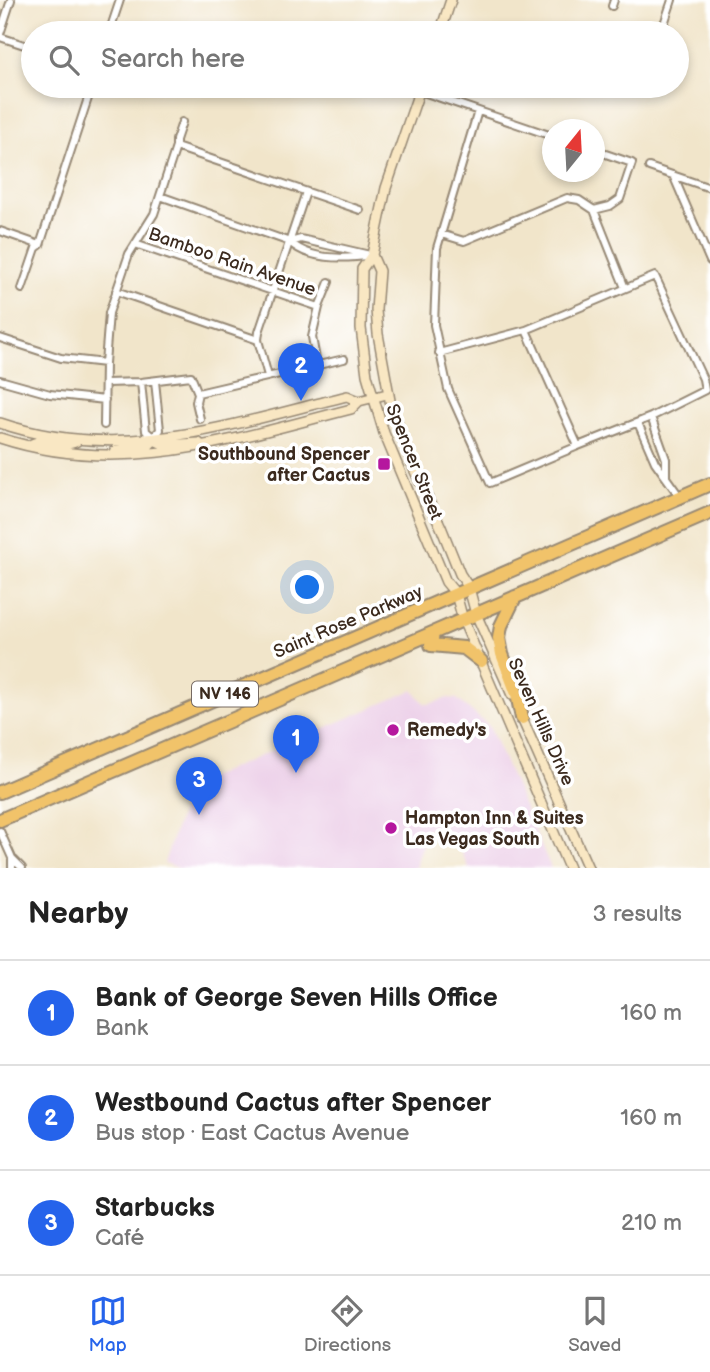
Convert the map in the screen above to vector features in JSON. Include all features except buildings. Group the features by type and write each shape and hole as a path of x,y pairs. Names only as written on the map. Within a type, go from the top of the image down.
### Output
{"highway":[{"name":"Saint Rose Parkway","path":"0,792 710,484"},
{"name":"NV 146","path":"0,820 710,513"},
{"path":"515,597 501,626 499,638 522,718"},
{"path":"433,633 431,645 464,648 481,661"}],"main road":[{"path":"444,21 451,0"},
{"name":"Spencer Street","path":"417,98 386,188 372,255 362,268 360,308 363,352 380,396 468,588"},
{"name":"Spencer Street","path":"372,255 379,271 376,310 380,396 396,465 446,582 456,594"},
{"path":"0,423 42,435 118,442 188,435 347,396 359,401"},
{"path":"0,438 69,453 156,454 207,445 351,409 359,401 380,396"},
{"path":"250,434 253,427 285,415 290,410"},
{"path":"154,438 165,445 197,442 207,445"},
{"path":"105,455 116,450 147,447 154,438"},
{"path":"29,446 38,441 69,445 78,440"},
{"name":"Seven Hills Drive","path":"468,588 476,614 588,868"},
{"name":"Seven Hills Drive","path":"456,594 463,620 569,868"}],"street":[{"path":"11,0 0,35 21,43"},
{"path":"113,21 120,0"},
{"path":"665,21 672,0"},
{"path":"22,289 36,248 40,245 88,98"},
{"path":"445,98 542,133"},
{"path":"439,353 526,330 655,276 703,379 705,390 651,418 489,483 448,389 439,353 434,325 434,295 441,234 478,111"},
{"path":"104,425 107,325 129,254 154,214 182,122"},
{"path":"176,147 360,210"},
{"path":"594,210 610,206 620,199 632,163 605,154"},
{"path":"649,167 710,188"},
{"path":"673,176 710,261"},
{"path":"268,376 258,340 306,192"},
{"path":"160,196 290,242 300,239 372,255"},
{"path":"441,234 464,241 567,198 579,200 594,210 625,288"},
{"path":"0,231 40,245"},
{"name":"Bamboo Rain Avenue","path":"135,244 319,307"},
{"path":"317,365 312,337 319,307 329,282"},
{"path":"116,291 258,340"},
{"path":"526,330 578,446"},
{"path":"0,338 61,358 105,363"},
{"path":"198,393 344,359"},
{"path":"106,383 191,376 198,393 196,402 200,419"},
{"path":"0,380 50,394 105,400"},
{"path":"141,382 146,431 154,438 160,430 155,381"},
{"path":"651,418 666,459 666,476"},
{"path":"638,423 655,462 680,497"},
{"path":"0,831 12,858 22,868"},
{"path":"12,858 12,868"}],"shaded area":[{"path":"413,690 424,703 457,699 489,726 551,868 469,868 455,838 428,828 415,868 179,868 164,863 190,786"}],"place":[{"name":"Westbound Cactus after Spencer","path":"301,401"},
{"name":"Southbound Spencer after Cactus","path":"384,464"},
{"name":"Remedy's","path":"393,730"},
{"name":"Bank of George Seven Hills Office","path":"296,773"},
{"name":"Starbucks","path":"199,815"},
{"name":"Hampton Inn & Suites Las Vegas South","path":"391,828"}]}
